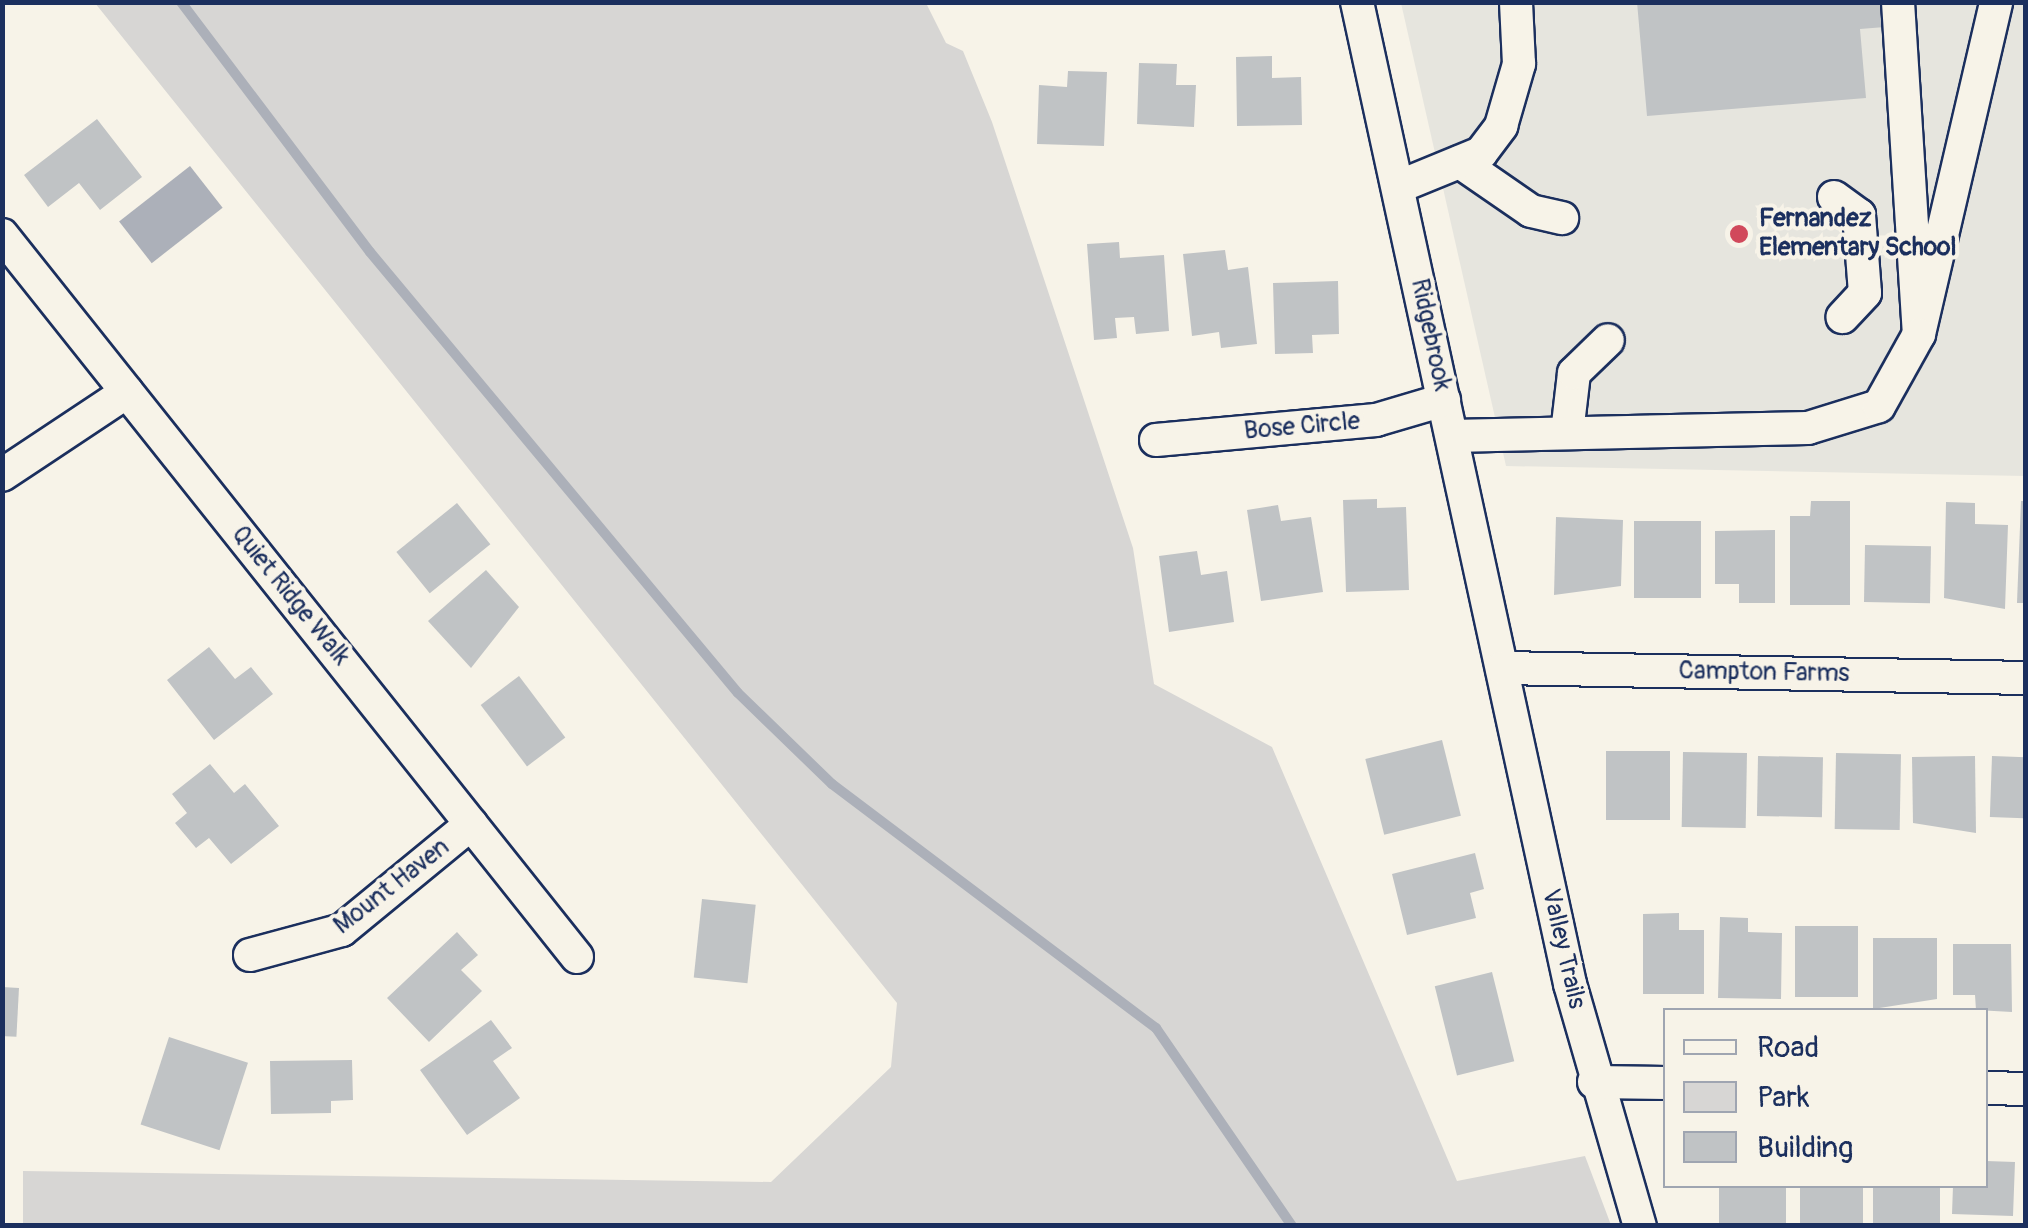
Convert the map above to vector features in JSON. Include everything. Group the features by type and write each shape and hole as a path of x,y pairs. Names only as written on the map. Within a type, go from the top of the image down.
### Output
{"street":[{"name":"Ridgebrook","path":"1358,2 1502,668"},
{"path":"1898,2 1919,334"},
{"path":"1452,436 1844,420 1879,406 1919,334 1996,2"},
{"path":"1398,186 1481,153 1501,126 1519,64 1510,4"},
{"path":"1460,162 1531,211 1562,218"},
{"path":"1834,197 1859,215 1865,293 1842,317"},
{"name":"Quiet Ridge Walk","path":"2,236 577,957"},
{"path":"1568,433 1574,373 1608,340"},
{"path":"2,475 126,392"},
{"name":"Bose Circle","path":"1156,440 1356,423 1444,400"},
{"name":"Campton Farms","path":"1502,668 2026,678"},
{"name":"Valley Trails","path":"1502,668 1594,1082 1640,1226"},
{"name":"Mount Haven","path":"250,955 342,930 471,824"},
{"path":"1594,1082 1663,1083"},
{"path":"1988,1088 2026,1089"}],"shaded area":[{"name":"Fernandez Elementary School","path":"1401,3 2025,3 2025,476 1506,466"},
{"path":"190,166 223,208 152,263 119,221"}],"green space":[{"path":"95,3 926,3 946,43 963,51 992,122 1133,548 1154,684 1272,747 1457,1181 1585,1156 1611,1225 23,1225 23,1171 771,1182 891,1067 897,1003"}],"building":[{"path":"1637,2 1883,2 1885,27 1860,29 1866,98 1647,116"},
{"path":"1272,56 1272,78 1301,77 1302,125 1237,126 1236,57"},
{"path":"1139,63 1177,64 1176,85 1196,85 1194,127 1137,124"},
{"path":"1068,71 1107,72 1104,146 1037,144 1039,85 1067,87"},
{"path":"97,119 142,177 100,210 79,183 48,207 24,175"},
{"path":"1119,242 1120,258 1164,255 1169,331 1136,334 1134,317 1115,318 1117,338 1094,340 1087,244"},
{"path":"1225,250 1228,270 1248,267 1257,344 1221,348 1219,332 1192,336 1183,254"},
{"path":"1338,281 1339,334 1312,335 1313,353 1275,354 1273,283"},
{"path":"1377,499 1377,508 1406,507 1409,590 1346,592 1343,500"},
{"path":"1811,501 1850,501 1850,605 1790,605 1790,516 1810,516"},
{"path":"2021,501 2026,501 2026,603 2017,603"},
{"path":"1946,502 1975,503 1975,524 2008,525 2005,609 1944,598"},
{"path":"457,503 490,544 430,593 396,552"},
{"path":"1278,505 1281,521 1311,517 1323,592 1261,601 1247,510"},
{"path":"1556,517 1623,520 1621,586 1554,595"},
{"path":"1634,521 1701,521 1701,598 1634,598"},
{"path":"1775,530 1775,603 1739,603 1739,584 1715,584 1715,531"},
{"path":"1865,545 1931,546 1930,603 1864,602"},
{"path":"1197,551 1201,575 1227,571 1234,622 1169,632 1159,556"},
{"path":"486,570 519,607 471,668 428,621"},
{"path":"209,647 235,679 251,667 273,694 214,740 167,680"},
{"path":"519,676 565,737 527,766 481,705"},
{"path":"1442,740 1461,816 1384,835 1365,759"},
{"path":"1606,751 1670,751 1670,820 1606,820"},
{"path":"1683,752 1747,753 1746,828 1682,827"},
{"path":"1836,753 1901,754 1900,830 1835,829"},
{"path":"1758,756 1823,757 1822,817 1757,816"},
{"path":"1975,756 1976,833 1913,823 1912,757"},
{"path":"1992,756 2026,757 2024,818 1990,817"},
{"path":"210,764 234,793 245,784 279,826 231,864 209,838 196,848 175,823 187,813 172,794"},
{"path":"1475,853 1484,889 1470,893 1476,918 1407,935 1392,874"},
{"path":"702,899 756,905 747,983 694,978"},
{"path":"1679,913 1679,930 1704,930 1704,994 1643,994 1643,914"},
{"path":"1720,917 1748,918 1748,932 1782,933 1781,999 1718,998"},
{"path":"1795,926 1858,926 1858,997 1795,997"},
{"path":"457,932 478,955 461,970 482,991 429,1042 387,998"},
{"path":"1873,938 1937,938 1937,999 1873,1008"},
{"path":"1953,944 2011,944 2012,1012 1976,1008 1975,995 1953,995"},
{"path":"1492,972 1514,1061 1457,1076 1435,986"},
{"path":"2,987 19,988 16,1037 2,1036"},
{"path":"491,1020 512,1048 493,1061 520,1098 467,1135 420,1070"},
{"path":"169,1037 248,1063 220,1150 141,1124"},
{"path":"352,1060 353,1100 331,1101 331,1113 271,1114 270,1061"},
{"path":"1988,1161 2015,1162 2013,1216 1952,1214 1953,1188 1988,1188"},
{"path":"1719,1188 1786,1188 1786,1226 1719,1226"},
{"path":"1800,1188 1863,1188 1863,1226 1800,1226"},
{"path":"1873,1188 1940,1188 1940,1226 1873,1226"}],"waterway":[{"path":"181,2 370,252 738,693 832,784 1156,1028 1292,1226"}],"place":[{"name":"Fernandez Elementary School","path":"1739,234"}]}
